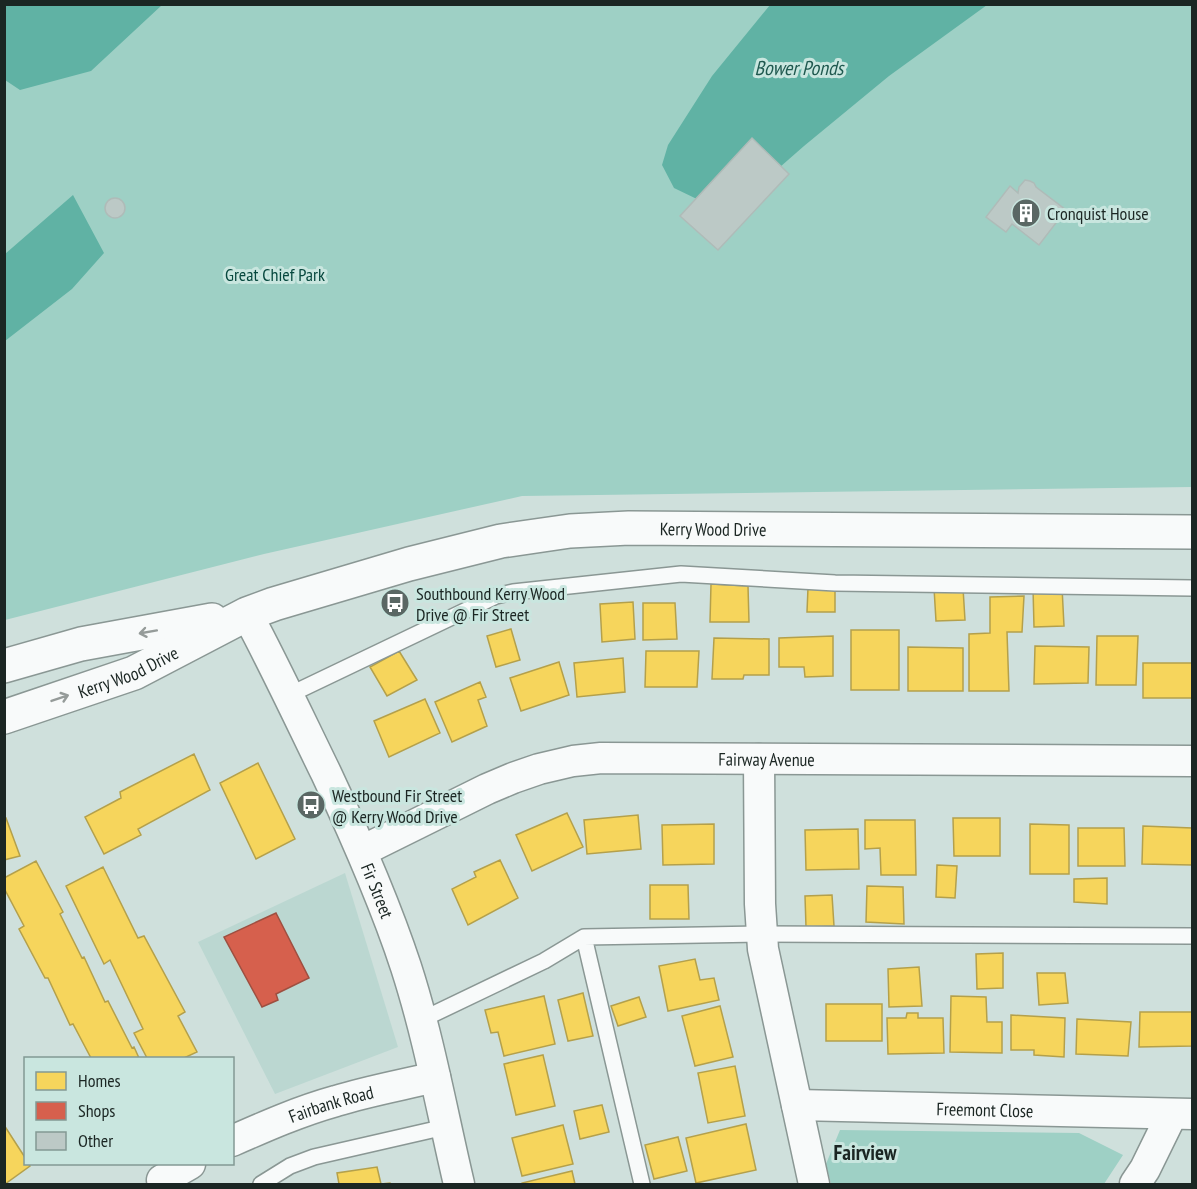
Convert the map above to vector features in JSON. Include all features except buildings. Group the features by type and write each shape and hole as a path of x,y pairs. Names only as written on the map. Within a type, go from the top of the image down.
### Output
{"street":[{"name":"Kerry Wood Drive","path":"4,666 81,644 247,614 297,597 462,550 501,541 570,531 641,528 1192,532"},
{"name":"Kerry Wood Drive","path":"4,717 134,673 247,614"},
{"name":"Fir Street","path":"247,614 289,695 382,899 421,1020 459,1185"},
{"name":"Fairway Avenue","path":"362,851 513,777 573,761 629,757 1192,761"},
{"path":"759,759 761,934 814,1185"},
{"name":"Fairbank Road","path":"234,1140 335,1101 435,1077"},
{"name":"Freemont Close","path":"797,1105 1182,1114"},
{"name":"Freemont Close","path":"1135,1185 1182,1114"},
{"path":"162,1180 188,1165"}],"lane":[{"path":"289,695 496,596 513,592 681,574 835,583 1192,588"},
{"path":"421,1020 544,961 584,936 761,934 1192,936"},
{"path":"584,936 642,1185"},
{"path":"262,1184 290,1166 314,1157 445,1127"}],"shaded area":[{"path":"345,873 398,1047 275,1094 198,942"}],"green space":[{"name":"Great Chief Park","path":"5,5 1192,5 1192,487 522,496 264,554 5,620"},
{"path":"840,1130 1079,1133 1123,1155 1104,1184 831,1184 826,1164"}],"water":[{"path":"4,5 162,5 91,71 20,90 5,80"},
{"name":"Bower Ponds","path":"770,5 987,5 889,76 747,196 701,201 674,188 662,165 668,145 712,76"},
{"path":"73,195 104,253 72,289 5,341 5,254"}],"place":[{"name":"Cronquist House","path":"1026,213"},
{"name":"Southbound Kerry Wood Drive @ Fir Street","path":"395,603"},
{"name":"Westbound Fir Street @ Kerry Wood Drive","path":"311,805"}],"district":[{"name":"Fairview","path":"865,1152"}]}
